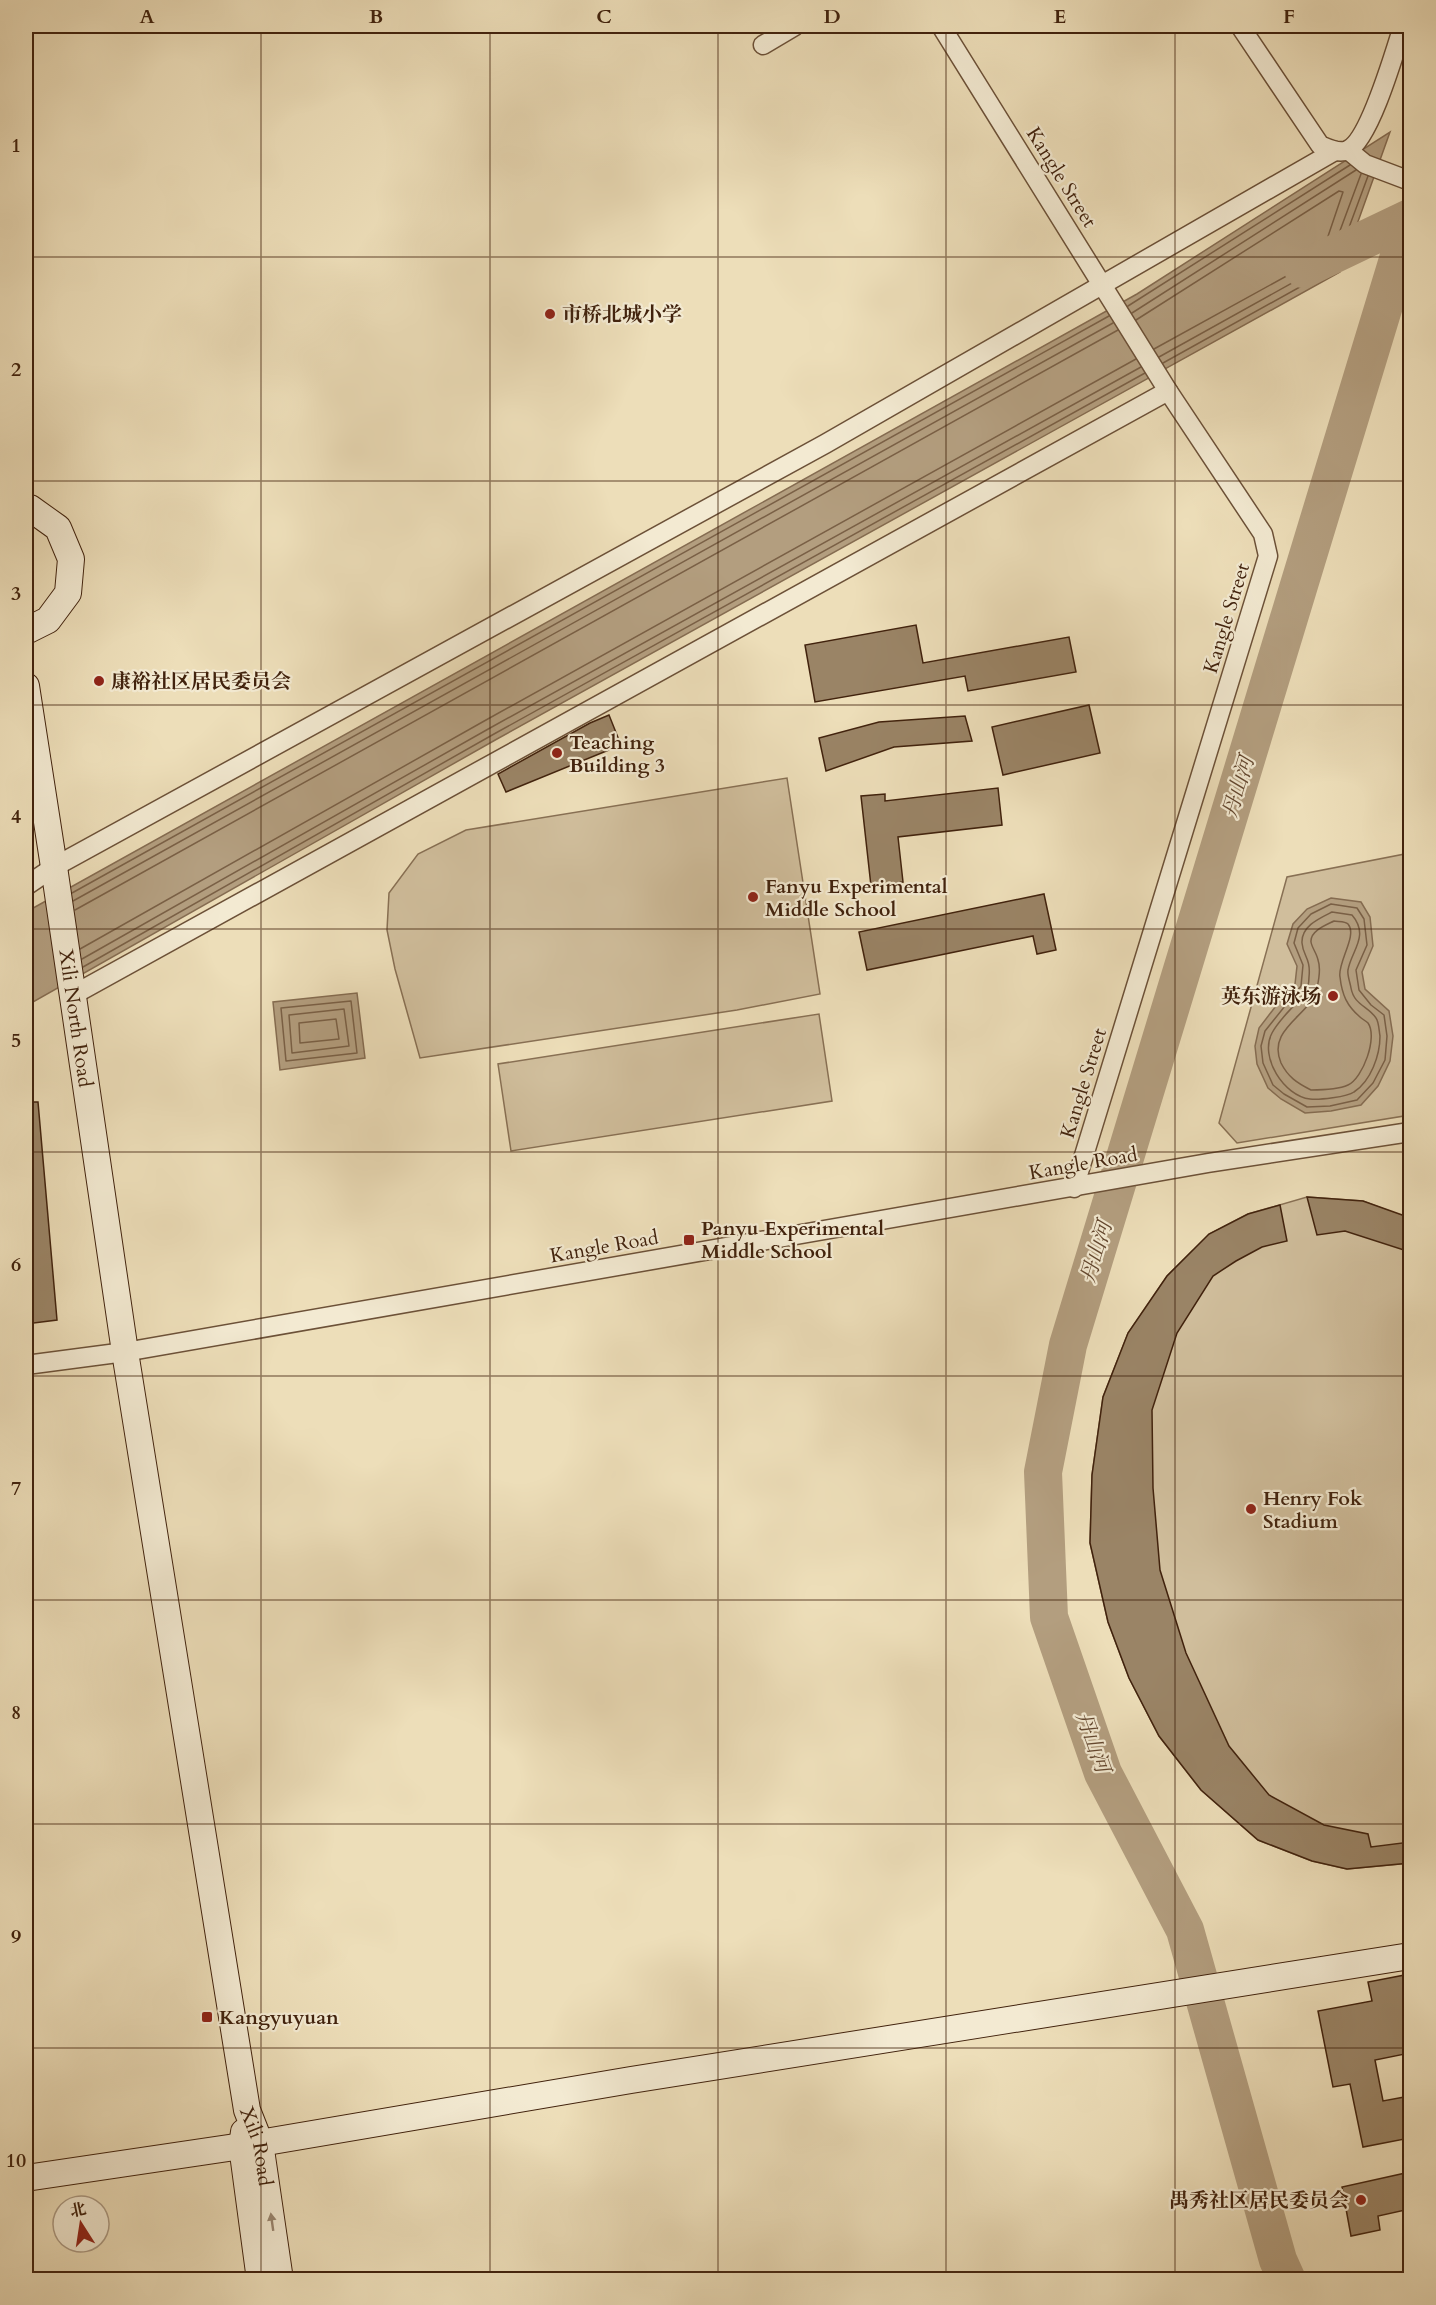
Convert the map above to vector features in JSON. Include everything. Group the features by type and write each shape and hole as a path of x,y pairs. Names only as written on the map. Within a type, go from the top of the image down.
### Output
{"street":[{"path":"763,45 795,26"},
{"name":"Kangle Street","path":"941,26 1168,391 1263,534 1268,556 1074,1188"},
{"path":"1240,26 1320,145 1341,151 1365,164 1410,181"},
{"path":"26,886 54,867 1107,292 1341,151 1361,136 1382,90 1403,26"},
{"path":"73,995 1168,391"},
{"path":"26,507 58,528 71,559 68,593 48,620 26,631"},
{"name":"Xili North Road","path":"26,686 125,1352 247,2110"},
{"name":"Kangle Road","path":"26,1365 125,1352 1208,1163 1410,1132"},
{"path":"26,2178 251,2145 631,2080 1410,1956"},
{"name":"Xili Road","path":"247,2110 260,2280"},
{"name":"Xili Road","path":"251,2145 280,2280"}],"shaded area":[{"path":"787,778 820,994 737,1010 420,1058 395,969 387,930 389,893 418,854 466,830"},
{"name":"英东游泳场","path":"1410,853 1410,1115 1237,1143 1219,1123 1287,877"},
{"path":"819,1014 832,1101 511,1151 498,1064"},
{"name":"Henry Fok Stadium","path":"1307,1197 1363,1201 1410,1219 1410,1863 1347,1869 1312,1861 1258,1840 1201,1790 1159,1736 1129,1678 1108,1622 1090,1543 1092,1475 1103,1397 1128,1333 1167,1276 1209,1234 1248,1214"}],"water":[{"path":"1390,132 1340,272 497,739 26,1006 26,912 1137,294"},
{"path":"1331,898 1361,902 1370,917 1373,946 1362,972 1365,989 1389,1011 1393,1036 1390,1061 1378,1086 1361,1105 1305,1113 1281,1099 1268,1088 1257,1064 1255,1046 1259,1028 1295,984 1297,966 1287,944 1293,924 1307,909"},
{"path":"357,993 365,1058 280,1070 273,1002"}],"building":[{"path":"916,625 923,663 1069,637 1076,672 968,691 965,676 815,702 805,645"},
{"path":"1089,705 1100,753 1003,775 992,727"},
{"name":"Teaching Building 3","path":"609,715 621,745 506,792 498,774 590,723"},
{"path":"965,716 972,741 894,747 826,771 819,738 879,722"},
{"path":"998,788 1002,825 898,837 903,882 871,886 861,796 885,794 885,801"},
{"path":"1044,894 1056,950 1037,954 1033,936 867,970 859,932"},
{"path":"26,1102 38,1102 57,1320 26,1324"},
{"path":"1307,1197 1363,1201 1405,1216 1410,1219 1410,1252 1345,1231 1317,1235"},
{"path":"1280,1205 1287,1241 1262,1247 1213,1276 1177,1333 1152,1410 1153,1488 1160,1570 1186,1653 1229,1746 1269,1795 1324,1825 1368,1834 1371,1847 1410,1842 1410,1863 1347,1869 1312,1861 1258,1840 1201,1790 1159,1736 1129,1678 1108,1622 1090,1543 1092,1475 1103,1397 1128,1333 1167,1276 1209,1234 1248,1214"},
{"path":"1410,1974 1410,2053 1375,2060 1383,2101 1410,2096 1410,2138 1363,2147 1350,2084 1333,2087 1318,2011 1372,2001 1368,1982"},
{"path":"1410,2172 1410,2209 1378,2216 1380,2230 1351,2236 1342,2187"}],"waterway":[{"path":"1303,269 1410,218"},
{"name":"丹山河","path":"1287,2280 1278,2260 1185,1930 1103,1773 1049,1617 1043,1472 1068,1345 1410,220"}],"place":[{"name":"市桥北城小学","path":"550,314"},
{"name":"康裕社区居民委员会","path":"99,681"},
{"name":"Teaching Building 3","path":"557,753"},
{"name":"Fanyu Experimental Middle School","path":"753,897"},
{"name":"英东游泳场","path":"1333,996"},
{"name":"Panyu Experimental Middle School","path":"689,1240"},
{"name":"Henry Fok Stadium","path":"1251,1509"},
{"name":"Kangyuyuan","path":"207,2017"},
{"name":"禺秀社区居民委员会","path":"1361,2200"}]}
